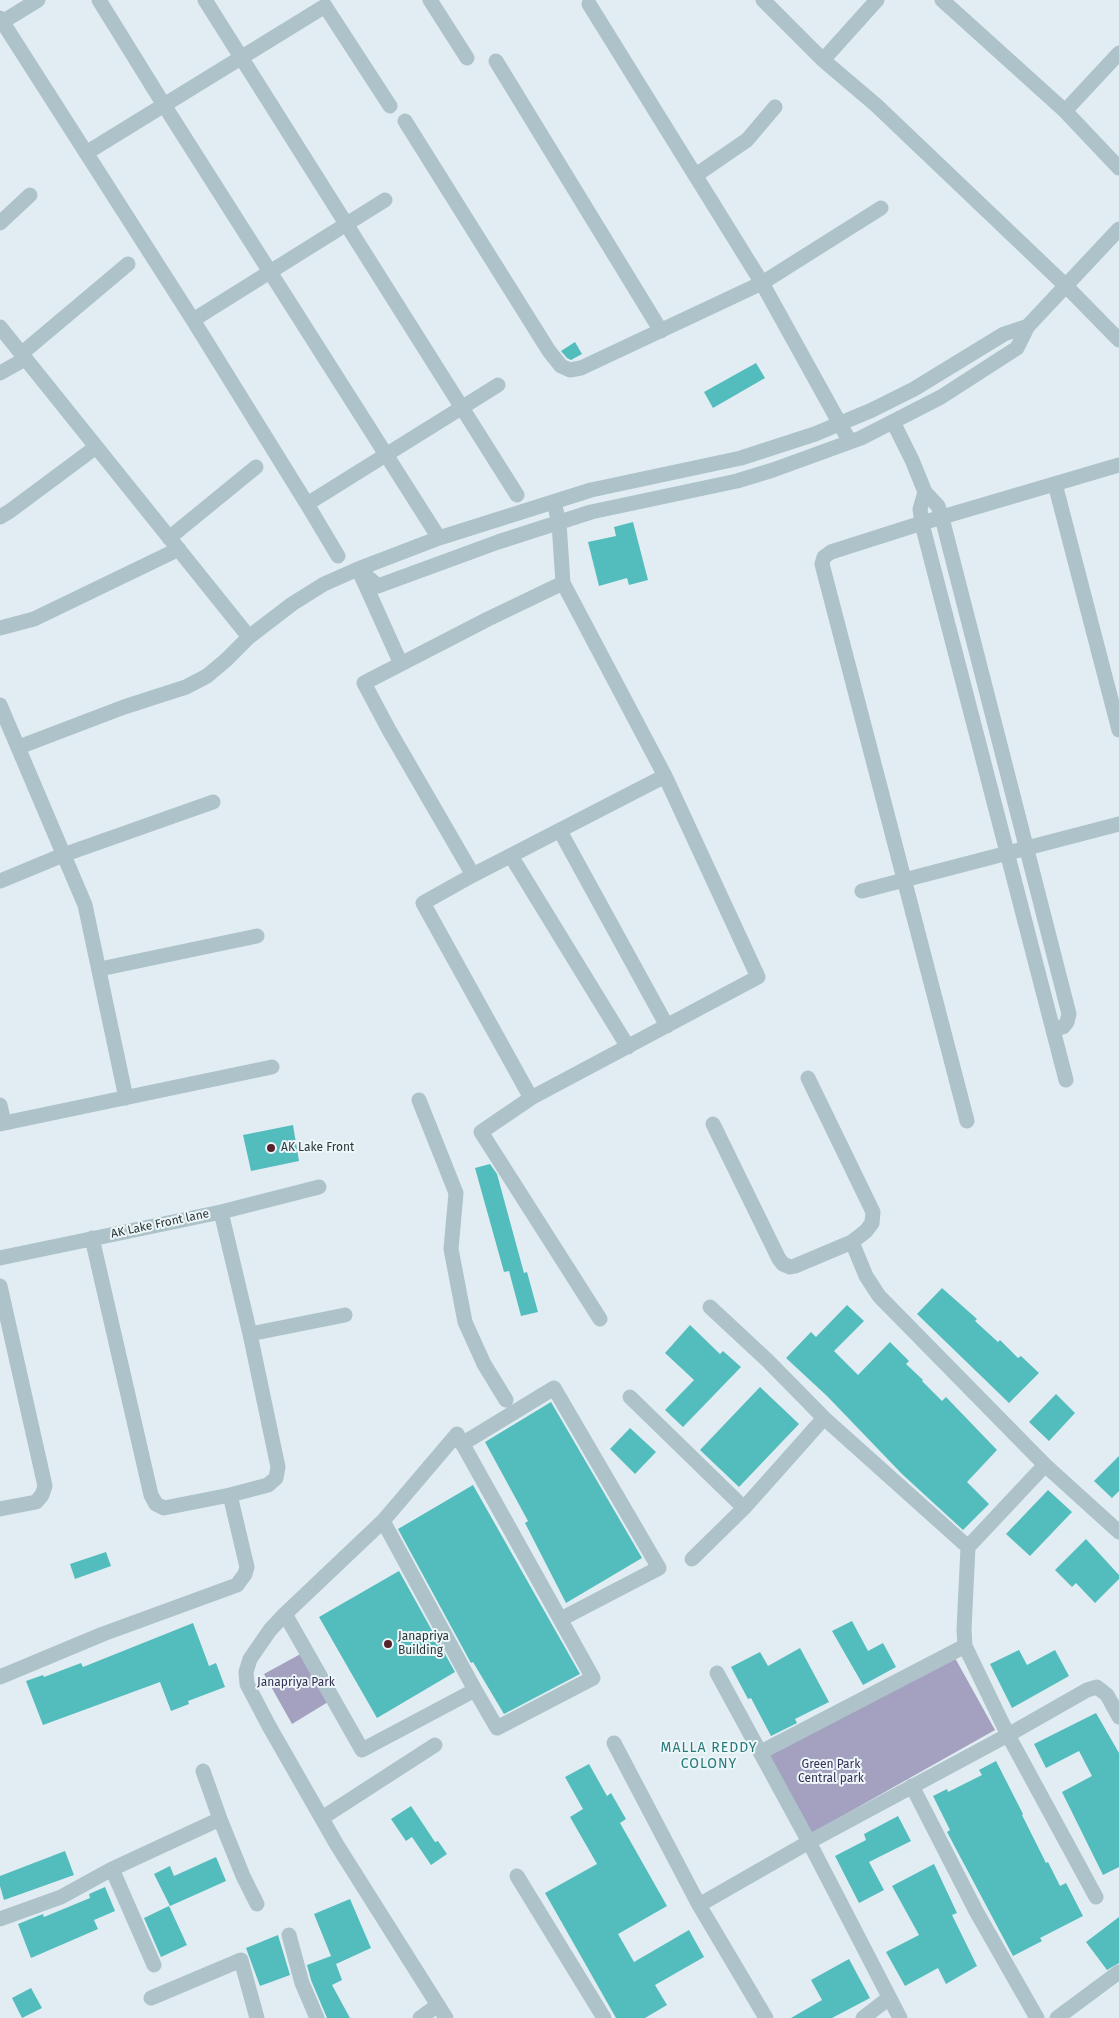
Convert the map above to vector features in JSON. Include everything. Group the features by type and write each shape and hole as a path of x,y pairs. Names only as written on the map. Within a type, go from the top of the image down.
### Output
{"street":[{"path":"38,0 1,20 193,320 338,556"},
{"path":"99,0 439,538"},
{"path":"206,0 517,495"},
{"path":"430,0 467,58"},
{"path":"763,0 823,60 876,105 1066,286 1119,340"},
{"path":"823,60 877,0"},
{"path":"942,0 1065,111 1119,168"},
{"path":"86,153 327,2 390,106"},
{"path":"589,4 762,283 850,442"},
{"path":"1065,111 1119,53"},
{"path":"496,60 661,331"},
{"path":"696,175 747,140 775,107"},
{"path":"405,121 550,351 561,366 570,370 581,368 762,283 882,208"},
{"path":"0,223 30,194"},
{"path":"193,320 386,200"},
{"path":"358,569 378,586 498,542 559,523 616,506 737,481 850,442 941,397 1017,348 1028,326 1119,229"},
{"path":"0,373 23,356 128,264"},
{"path":"19,746 124,707 186,687 206,676 249,637 292,604 324,584 358,569 439,538 591,490 741,458 815,434 872,410 914,389 1004,334 1028,326"},
{"path":"0,327 249,637"},
{"path":"307,504 498,385"},
{"path":"893,422 925,492 938,506 942,518 1068,1014 1067,1022 1062,1027 1053,1029"},
{"path":"0,516 10,511 96,447"},
{"path":"967,1121 822,564 824,557 831,552 1119,465"},
{"path":"0,628 34,619 174,544 256,467"},
{"path":"1054,484 1119,730"},
{"path":"925,492 920,508 922,524 1066,1080"},
{"path":"554,502 559,523 563,583 665,776 758,977 531,1098 482,1132 600,1319"},
{"path":"358,569 401,664"},
{"path":"473,875 364,683 488,618 563,583"},
{"path":"0,705 85,905 126,1098"},
{"path":"531,1098 423,903 473,875 665,776"},
{"path":"0,881 63,855 213,802"},
{"path":"862,890 1119,824"},
{"path":"560,831 667,1026"},
{"path":"511,856 628,1047"},
{"path":"100,969 257,936"},
{"path":"0,1105 2,1123 272,1067"},
{"path":"713,1124 783,1264 790,1267 796,1266 852,1242 866,1231 872,1223 873,1212 808,1078"},
{"path":"420,1100 456,1193 451,1249 465,1322 484,1364 506,1400"},
{"name":"AK Lake Front lane","path":"0,1258 221,1212 319,1187"},
{"path":"92,1238 151,1496 156,1504 164,1508 268,1486 276,1478 278,1467 250,1334 221,1212"},
{"path":"852,1242 866,1276 879,1296 1045,1465 1119,1532"},
{"path":"0,1286 45,1486 42,1496 36,1502 0,1509"},
{"path":"710,1307 768,1361 824,1418 968,1547"},
{"path":"250,1334 345,1315"},
{"path":"462,1444 554,1388 659,1568 560,1620"},
{"path":"630,1397 744,1508"},
{"path":"692,1559 744,1508 824,1418"},
{"path":"383,1521 497,1728 594,1678 456,1434 383,1521 285,1614 270,1630 250,1659 246,1672 247,1684 322,1818 442,2012 420,2018"},
{"path":"1045,1465 968,1547 965,1646 1008,1734 1096,1896"},
{"path":"0,1677 103,1634 163,1613 186,1602 237,1585 245,1574 247,1567 230,1494"},
{"path":"285,1614 362,1750 475,1690"},
{"path":"761,1752 965,1646"},
{"path":"717,1673 809,1842 900,2018"},
{"path":"699,1905 809,1842 1087,1690 1097,1687 1107,1695 1119,1718"},
{"path":"614,1743 699,1905 766,2018"},
{"path":"322,1818 435,1746"},
{"path":"203,1771 243,1876 257,1904"},
{"path":"912,1786 976,1911 1037,2018"},
{"path":"0,1919 61,1897 112,1869 220,1819"},
{"path":"112,1869 154,1966"},
{"path":"517,1876 604,2018"},
{"path":"289,1935 302,1983 317,2018"},
{"path":"151,1998 241,1960 258,2018"},
{"path":"1057,2018 1119,1972"},
{"path":"863,2018 889,1998"}],"green space":[{"name":"Janapriya Park","path":"306,1651 333,1699 292,1724 264,1674"},
{"name":"Green Park Central park","path":"955,1658 995,1730 812,1833 769,1755"}],"building":[{"path":"575,342 582,354 571,360 561,351"},
{"path":"756,363 765,378 713,408 704,392"},
{"path":"633,522 648,580 629,585 627,578 599,586 588,542 616,536 614,527"},
{"name":"AK Lake Front","path":"293,1125 299,1161 251,1171 243,1135"},
{"path":"490,1164 497,1174 524,1273 527,1272 538,1312 521,1316 509,1271 504,1272 475,1168"},
{"path":"942,1288 977,1319 975,1321 998,1342 1000,1340 1018,1358 1021,1356 1039,1373 1009,1403 917,1314"},
{"path":"847,1305 864,1321 834,1351 858,1375 890,1342 909,1361 906,1364 922,1381 942,1401 946,1397 997,1450 967,1482 989,1504 963,1530 902,1474 827,1396 786,1358 811,1332 816,1337"},
{"path":"690,1325 720,1354 723,1351 741,1367 683,1427 665,1410 694,1380 665,1353"},
{"path":"760,1387 799,1424 739,1487 700,1450"},
{"path":"1056,1394 1075,1413 1049,1441 1029,1422"},
{"path":"551,1402 642,1558 566,1603 525,1523 528,1521 485,1442"},
{"path":"630,1428 656,1452 635,1474 610,1449"},
{"path":"1119,1456 1119,1491 1112,1498 1094,1481"},
{"path":"473,1485 580,1674 504,1714 473,1662 471,1663 398,1529"},
{"path":"1048,1490 1072,1512 1030,1556 1006,1534"},
{"path":"1086,1539 1119,1575 1119,1579 1095,1603 1076,1583 1072,1587 1055,1570"},
{"path":"106,1552 111,1566 75,1579 70,1564"},
{"name":"Janapriya Building","path":"399,1571 455,1672 377,1718 319,1617"},
{"path":"852,1621 868,1651 883,1643 896,1667 863,1685 832,1631"},
{"path":"193,1623 209,1666 216,1663 225,1687 188,1701 189,1704 171,1711 160,1682 43,1725 26,1681 43,1675 44,1677 81,1663 83,1667"},
{"path":"800,1648 829,1702 795,1719 797,1723 771,1736 751,1698 748,1699 731,1667 760,1652 768,1666"},
{"path":"1019,1650 1027,1665 1055,1650 1069,1676 1012,1708 990,1664"},
{"path":"1096,1713 1119,1753 1119,1867 1103,1875 1062,1792 1092,1776 1079,1751 1046,1768 1034,1744"},
{"path":"996,1761 1046,1863 1048,1862 1060,1886 1066,1883 1083,1916 1040,1938 1042,1941 1013,1956 947,1832 950,1830 933,1796 947,1789 948,1792 982,1775 979,1770"},
{"path":"589,1764 607,1796 611,1793 626,1819 620,1823 667,1906 618,1934 634,1962 689,1930 704,1957 655,1985 667,2005 645,2018 616,2018 545,1893 597,1864 570,1817 583,1809 565,1777"},
{"path":"411,1806 435,1842 438,1841 447,1854 431,1865 412,1837 406,1841 391,1819"},
{"path":"898,1816 911,1841 869,1862 884,1890 859,1903 835,1856 866,1840 864,1834"},
{"path":"65,1851 74,1875 4,1900 0,1886 0,1876"},
{"path":"216,1857 226,1881 170,1906 154,1874 170,1866 174,1876"},
{"path":"934,1864 957,1913 952,1915 977,1966 946,1984 938,1968 905,1986 886,1952 919,1935 892,1886"},
{"path":"105,1887 115,1911 94,1920 98,1929 31,1958 18,1924 43,1914 44,1917 90,1898 89,1894"},
{"path":"350,1899 371,1948 336,1964 342,1980 332,1985 350,2018 327,2018 311,1980 307,1965 331,1956 314,1914"},
{"path":"169,1906 187,1945 161,1957 144,1918"},
{"path":"1119,1917 1119,1963 1107,1970 1086,1942"},
{"path":"278,1935 290,1975 260,1986 246,1948"},
{"path":"849,1959 870,1998 832,2018 791,2018 822,2000 811,1980"},
{"path":"31,1988 42,2008 22,2018 12,1998"}],"place":[{"name":"AK Lake Front","path":"271,1148"},
{"name":"Janapriya Building","path":"388,1644"}],"district":[{"name":"MALLA REDDY COLONY","path":"709,1756"}]}
